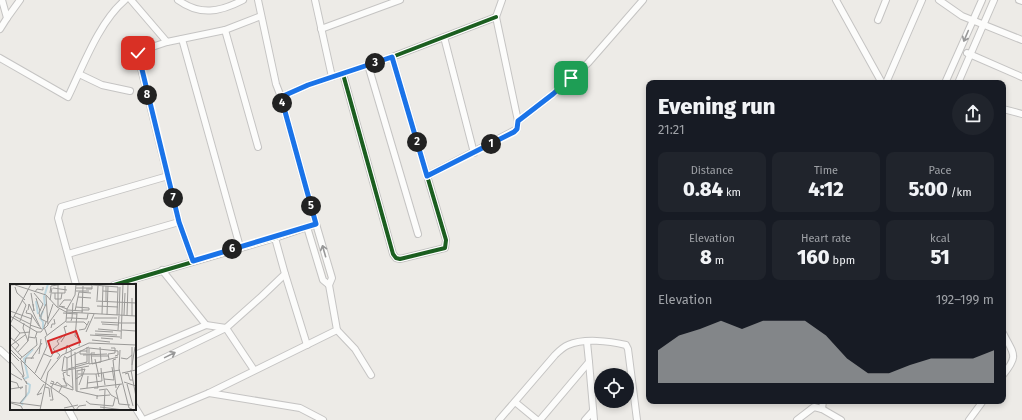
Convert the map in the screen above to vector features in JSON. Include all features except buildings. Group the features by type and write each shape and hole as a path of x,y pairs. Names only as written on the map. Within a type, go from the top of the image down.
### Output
{"street":[{"path":"2,0 8,18"},
{"path":"0,29 20,0"},
{"path":"0,58 68,97 107,21 125,0"},
{"path":"131,0 167,42"},
{"path":"178,0 203,11 225,8 243,0"},
{"path":"258,0 260,16 281,97 332,278 328,285"},
{"path":"314,0 332,77"},
{"path":"321,29 400,0"},
{"path":"427,176 474,153 517,129 518,121 496,17 502,0"},
{"path":"518,121 553,94 588,63 643,0"},
{"path":"836,0 880,80"},
{"path":"878,20 886,0"},
{"path":"887,80 922,0"},
{"path":"939,0 962,16 973,19 1022,40"},
{"path":"946,80 982,0"},
{"path":"959,80 969,54 994,0"},
{"path":"193,261 179,222 138,56 140,51 167,42 225,30 260,16"},
{"path":"281,97 332,77 392,57 496,17"},
{"path":"225,30 258,147"},
{"path":"444,37 474,153"},
{"path":"182,40 240,247"},
{"path":"960,50 1022,77"},
{"path":"343,74 393,254 396,258 400,259 445,248 447,244 392,57"},
{"path":"368,65 418,234"},
{"path":"79,74 102,84 130,91"},
{"path":"1006,110 1022,114"},
{"path":"76,284 58,218 61,207 168,176"},
{"path":"68,254 179,222"},
{"path":"117,284 275,238 316,224"},
{"path":"307,227 323,280 328,285 337,330 355,349 371,375"},
{"path":"275,238 307,345"},
{"path":"162,270 206,324"},
{"path":"136,372 226,328 285,274"},
{"path":"136,355 206,324 226,328 254,370"},
{"path":"136,408 144,420 209,393 337,330"},
{"path":"1006,339 1014,356 1014,361 1006,371"},
{"path":"587,342 594,420"},
{"path":"499,420 555,355 566,346 575,343 587,342 626,345 628,349 637,420"},
{"path":"0,350 10,359"},
{"path":"515,402 538,420 589,362"},
{"path":"209,393 300,408 323,420"},
{"path":"822,410 823,404"},
{"path":"969,420 981,404"},
{"path":"797,420 814,407 841,420"},
{"path":"69,410 74,420"},
{"path":"585,420 593,411"}],"cycle path":[{"path":"117,284 275,238 316,224 281,97 308,85 392,57 496,17"},
{"path":"343,74 393,254 396,258 400,259 445,248 446,240 392,57"}],"route":[{"path":"138,53 179,222 193,261 275,238 316,224 298,164 281,97 308,85 392,57 427,176 514,132 517,129 518,121 571,78"}]}
